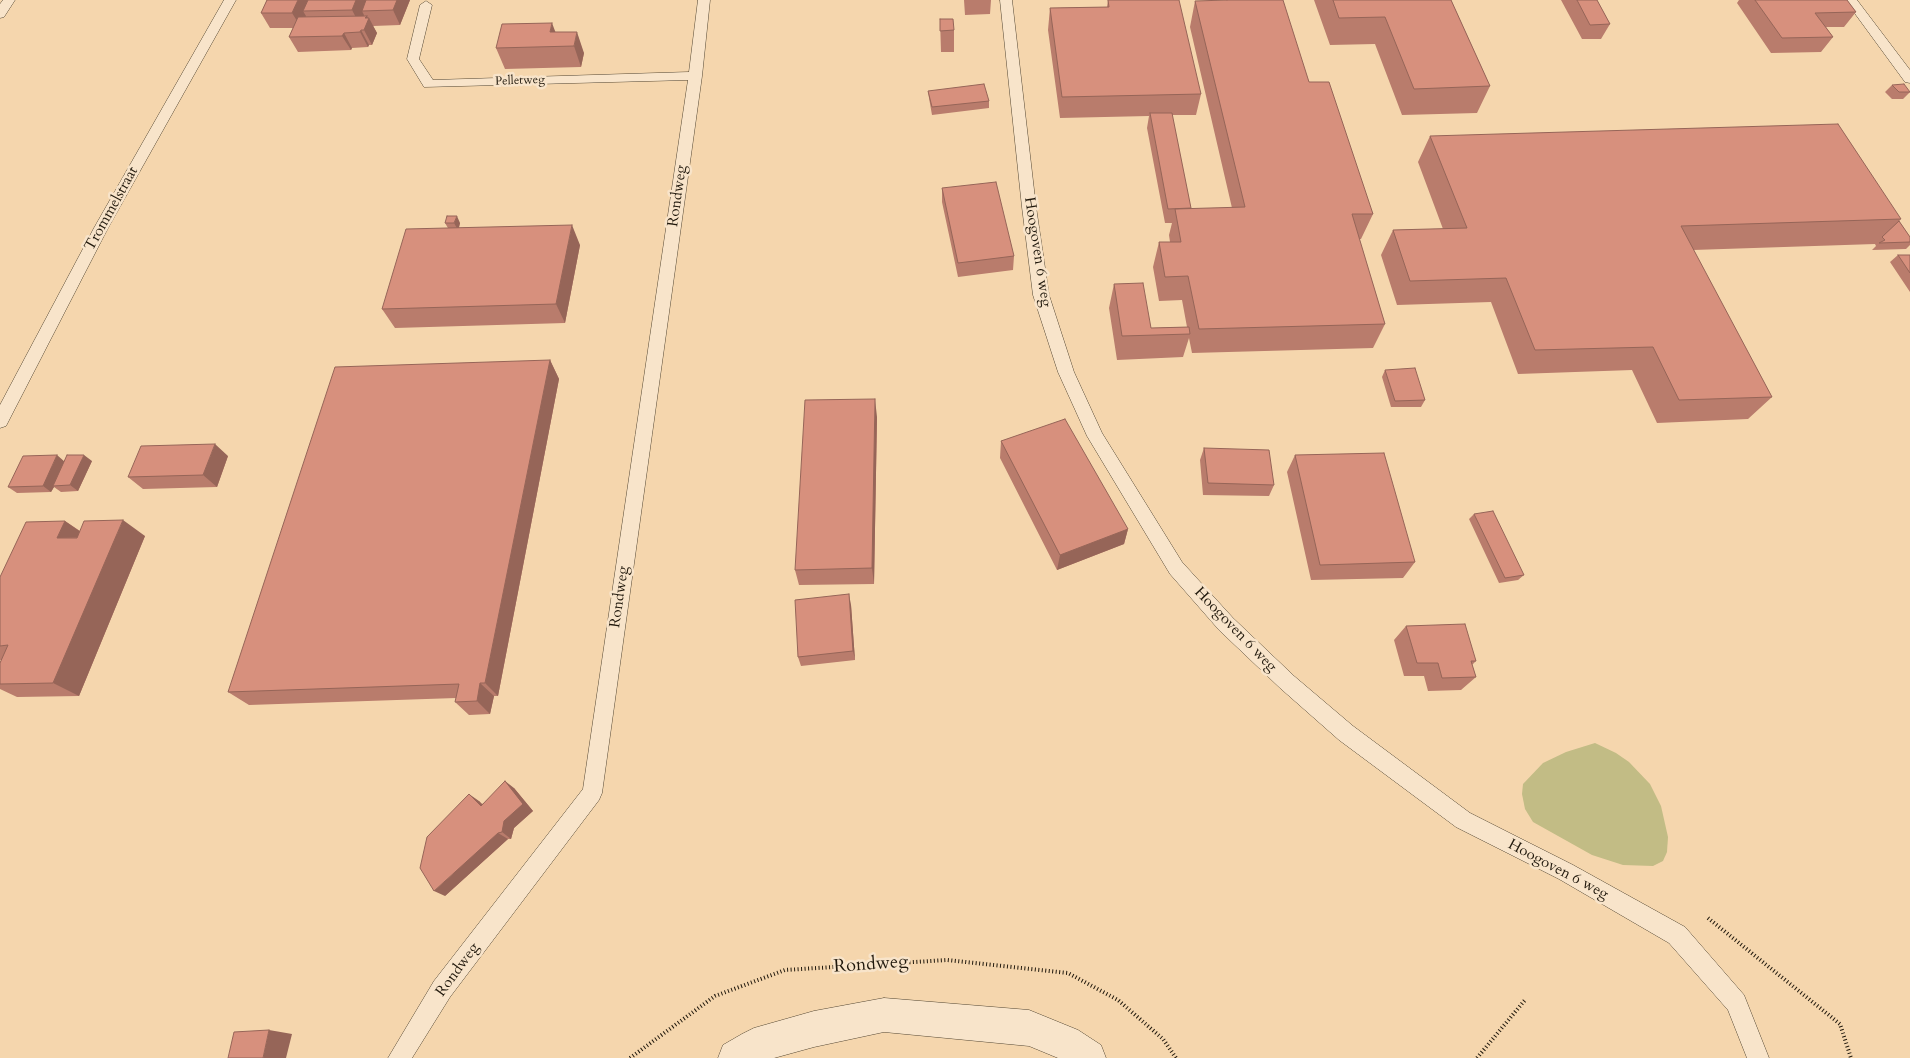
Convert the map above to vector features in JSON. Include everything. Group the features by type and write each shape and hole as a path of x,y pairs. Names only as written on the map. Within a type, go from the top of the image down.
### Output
{"street":[{"path":"736,1058 754,1046 814,1029 884,1015 1029,1028 1066,1042 1088,1058"}],"lane":[{"path":"0,14 9,0"},
{"name":"Trommelstraat","path":"0,421 101,228 230,0"},
{"name":"Rondweg","path":"399,1058 442,989 592,793 695,76 704,0"},
{"name":"Hoogoven 6 weg","path":"1006,0 1028,207 1041,295 1066,372 1095,436 1176,568 1226,624 1287,682 1346,732 1463,820 1566,872 1677,935 1736,1003 1758,1058"},
{"path":"1851,0 1910,79"},
{"name":"Pelletweg","path":"426,5 413,59 428,84 695,76"}],"path":[{"path":"1706,916 1840,1024 1851,1058"},
{"name":"Rondweg","path":"630,1058 714,996 785,970 947,960 1068,973 1118,1000 1163,1039 1176,1058"},
{"path":"1477,1058 1525,1000"}],"shaded area":[{"path":"1595,743 1616,753 1629,762 1650,784 1661,806 1668,837 1667,852 1663,861 1653,866 1623,865 1592,855 1533,822 1525,809 1522,794 1523,784 1543,763 1566,752"}],"building":[{"path":"267,0 298,0 292,13 261,13"},
{"path":"308,0 356,0 352,10 303,11"},
{"path":"366,0 397,0 393,10 362,11"},
{"path":"1108,0 1179,0 1201,94 1062,97 1050,8 1109,7"},
{"path":"1283,0 1309,82 1329,82 1373,214 1352,214 1385,324 1199,329 1188,276 1165,277 1159,242 1181,242 1175,209 1245,207 1195,1"},
{"path":"1333,0 1451,0 1490,86 1414,89 1385,17 1339,18"},
{"path":"1577,0 1597,0 1610,24 1590,25"},
{"path":"1755,0 1847,0 1856,12 1815,13 1833,37 1782,38"},
{"path":"367,16 365,18 369,18 364,30 360,32 344,33 342,36 289,37 298,17"},
{"path":"940,19 953,19 954,30 940,31"},
{"path":"552,23 550,32 577,32 574,46 496,48 502,24"},
{"path":"984,84 989,101 932,107 928,91"},
{"path":"1904,84 1910,92 1899,92 1892,85"},
{"path":"1150,113 1172,113 1191,208 1168,209"},
{"path":"1838,124 1901,219 1681,226 1772,397 1679,400 1653,347 1535,350 1506,278 1410,281 1393,230 1467,228 1430,136"},
{"path":"996,182 1014,256 958,263 942,188"},
{"path":"447,216 457,216 454,223 445,223"},
{"path":"1899,221 1910,237 1910,242 1879,243 1885,240 1882,237"},
{"path":"572,225 556,304 382,309 406,229"},
{"path":"1898,255 1910,255 1910,273"},
{"path":"1143,283 1151,328 1189,327 1190,334 1122,336 1114,284"},
{"path":"550,360 485,683 480,683 477,701 455,702 459,684 228,692 335,367"},
{"path":"1415,368 1425,400 1395,401 1385,370"},
{"path":"875,399 872,568 795,570 805,400"},
{"path":"1065,419 1128,529 1060,555 1001,441"},
{"path":"215,444 203,475 128,477 141,446"},
{"path":"1204,448 1269,450 1274,485 1208,483"},
{"path":"1384,453 1415,562 1320,565 1295,455"},
{"path":"57,455 43,486 8,487 23,456"},
{"path":"67,455 84,455 70,485 53,486"},
{"path":"1493,511 1524,575 1505,578 1474,514"},
{"path":"123,520 53,683 0,684 0,663 8,645 0,646 0,577 26,522 65,521 57,538 77,538 84,521"},
{"path":"849,594 853,651 798,657 795,600"},
{"path":"1465,624 1476,661 1471,661 1476,677 1442,678 1438,663 1417,663 1406,626"},
{"path":"505,781 523,804 504,821 502,832 498,833 434,891 420,868 427,837 469,794 481,806"},
{"path":"269,1030 263,1058 228,1058 234,1032"}]}
